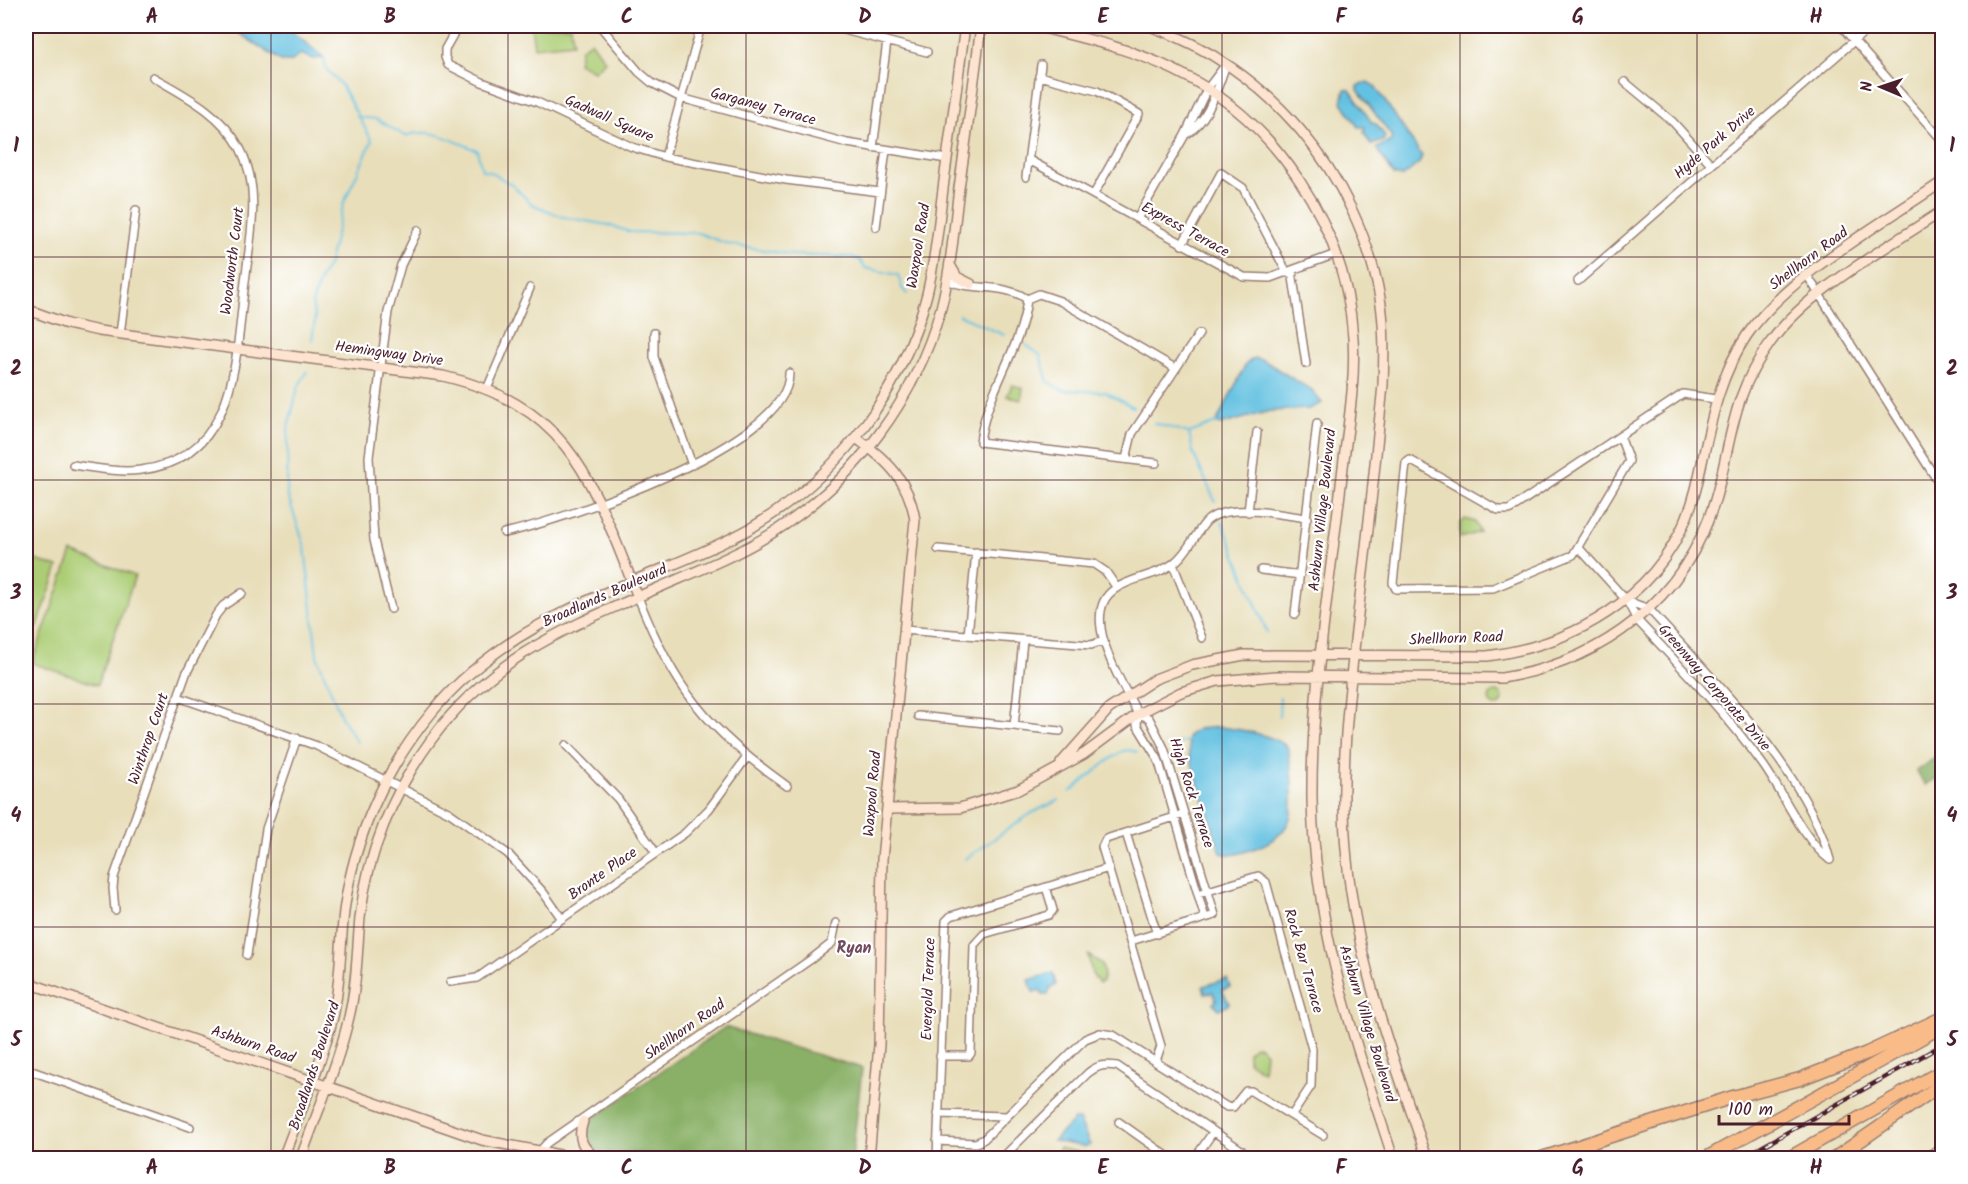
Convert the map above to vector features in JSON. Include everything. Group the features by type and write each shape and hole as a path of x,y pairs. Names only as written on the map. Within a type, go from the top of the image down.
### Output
{"highway":[{"path":"1542,1158 1733,1097 1800,1079 1867,1053 1942,1018"},
{"path":"1706,1158 1942,1026"},
{"path":"1789,1158 1942,1071"},
{"path":"1835,1158 1942,1084"}],"main road":[{"name":"Waxpool Road","path":"869,1158 879,1045 880,910 887,809 914,534 912,504 908,490 870,448 856,438 887,393 908,352 922,311 935,247 965,26"},
{"name":"Waxpool Road","path":"870,448 896,411 920,365 934,329 947,280 981,26"},
{"name":"Ashburn Village Boulevard","path":"1035,26 1135,53 1176,71 1216,94 1239,112 1284,158 1311,199 1335,255 1350,310 1354,363 1320,676 1312,797 1313,840 1327,942 1346,1014 1393,1158"},
{"name":"Ashburn Village Boulevard","path":"1149,26 1184,39 1226,63 1263,92 1288,117 1331,171 1357,221 1380,298 1384,355 1383,385 1351,677 1344,787 1347,859 1352,900 1369,978 1427,1158"},
{"name":"Shellhorn Road","path":"1055,769 1095,722 1128,695 1174,671 1226,657 1506,654 1578,630 1627,600 1665,558 1683,525 1696,488 1715,399 1733,356 1748,334 1774,303 1807,275 1942,182"},
{"name":"Shellhorn Road","path":"887,809 937,810 981,803 1018,790 1084,754 1138,714 1181,692 1218,681 1251,677 1320,676 1474,680 1523,675 1586,653 1637,620 1674,582 1704,532 1716,498 1736,407 1751,373 1783,327 1820,294 1942,211"},
{"path":"935,247 940,269 947,280"},
{"path":"949,263 953,273 971,284"},
{"name":"Hemingway Drive","path":"26,309 67,324 120,334 443,376 487,389 529,412 562,442 585,472 601,502 638,597"},
{"name":"Broadlands Boulevard","path":"283,1158 333,1016 348,886 365,828 386,781 408,743 432,712 460,681 493,654 548,619 713,547 767,518 807,488 856,438"},
{"name":"Broadlands Boulevard","path":"301,1158 350,1017 360,917 369,870 382,829 400,788 432,739 485,682 508,663 557,632 739,552 777,530 818,498 870,448"},
{"name":"Ashburn Road","path":"26,982 482,1140 575,1158"},
{"path":"583,1121 580,1130 581,1144 596,1158"}],"street":[{"name":"Gadwall Square","path":"458,26 446,49 445,57 448,64 482,82 537,102 632,147 665,157 786,180 880,192"},
{"name":"Garganey Terrace","path":"600,26 652,83 681,98 873,148 947,159"},
{"path":"665,157 701,26"},
{"path":"829,26 927,52"},
{"path":"1841,26 1942,140"},
{"name":"Hyde Park Drive","path":"1578,281 1871,26"},
{"path":"873,148 887,42"},
{"path":"1137,219 1185,135 1207,89 1226,63"},
{"path":"1185,135 1195,130 1216,94 1226,63"},
{"path":"1026,177 1041,65"},
{"path":"1039,76 1096,91 1139,114 1094,194"},
{"name":"Woodworth Court","path":"73,465 140,471 168,464 193,450 213,428 225,408 231,386 254,210 247,164 233,136 211,112 153,77"},
{"path":"1625,82 1673,122 1711,164"},
{"path":"876,227 886,150"},
{"name":"Express Terrace","path":"1029,160 1244,277 1263,279 1335,255"},
{"path":"1182,244 1221,173 1243,188 1289,272 1306,364"},
{"path":"120,334 136,210"},
{"path":"391,609 375,540 369,485 371,431 394,286 418,230"},
{"path":"1807,275 1942,488"},
{"path":"947,280 1016,291 1027,299"},
{"path":"487,389 530,288"},
{"path":"1027,299 1039,294 1060,301 1175,368"},
{"path":"1027,299 1023,322 986,411 980,442 1156,463"},
{"path":"654,333 654,357 692,465"},
{"path":"1126,459 1132,434 1199,334"},
{"path":"504,533 548,522 692,465 731,442 763,418 784,394 789,373"},
{"path":"1620,436 1629,461 1573,555 1493,588 1396,590 1393,583 1406,463 1410,460 1504,512 1543,489 1620,436 1683,394 1715,399"},
{"path":"1295,614 1317,423"},
{"path":"1248,512 1257,432"},
{"path":"1138,714 1103,641 1100,614 1108,595 1117,588 1173,564 1212,517 1227,511 1307,518"},
{"path":"1579,548 1627,600 1648,609"},
{"path":"938,549 1095,564 1106,572 1117,588"},
{"path":"968,635 976,552"},
{"path":"1173,564 1202,638"},
{"path":"1260,570 1300,575"},
{"name":"Winthrop Court","path":"115,910 114,877 186,674 216,615 242,593"},
{"path":"638,597 664,658 678,681 711,724 747,757 787,786"},
{"name":"Greenway Corporate Drive","path":"1627,600 1637,620 1744,739 1786,798 1817,849 1830,860 1818,824 1782,766 1746,719 1648,609"},
{"path":"904,630 1091,645 1103,641"},
{"path":"1014,726 1023,641"},
{"path":"178,697 297,738 450,813 492,841 526,871 562,919"},
{"name":"High Rock Terrace","path":"1138,714 1149,718 1164,748 1184,814 1215,915 1205,918 1158,759 1137,726 1138,714"},
{"path":"918,717 1060,731"},
{"path":"247,955 266,829 297,738"},
{"path":"566,744 618,799 656,853"},
{"name":"Bronte Place","path":"450,982 477,978 656,853 698,821 747,757"},
{"path":"1156,1061 1161,1046 1103,842 1184,814"},
{"path":"1126,833 1156,934"},
{"name":"Evergold Terrace","path":"937,1158 946,921 951,916 1109,868"},
{"name":"Rock Bar Terrace","path":"1198,894 1258,876 1266,882 1312,1049 1311,1086 1292,1115"},
{"path":"940,1056 969,1056 971,1053 974,945 977,940 984,934 1049,915 1053,910 1046,887"},
{"path":"1131,941 1205,918"},
{"name":"Shellhorn Road","path":"539,1152 547,1143 583,1121 832,943 836,922"},
{"path":"937,1141 976,1143 1085,1039 1100,1033 1113,1035 1227,1107 1233,1107 1246,1091 1251,1091 1323,1135"},
{"path":"1002,1158 1099,1065 1117,1066 1253,1158"},
{"path":"26,1069 190,1127"},
{"path":"938,1114 1006,1116"},
{"path":"1119,1122 1170,1158"},
{"path":"1195,1158 1213,1132"},
{"path":"1925,1158 1940,1148 1942,1157"}],"green space":[{"path":"531,26 571,26 573,43 534,47"},
{"path":"591,41 605,61 594,71 578,63 581,49"},
{"path":"1012,385 1023,388 1021,400 1007,396"},
{"path":"1465,519 1475,522 1480,532 1460,538 1460,524"},
{"path":"72,552 135,576 97,685 32,663"},
{"path":"26,557 58,567 37,628 26,624"},
{"path":"1496,692 1501,694 1503,699 1501,704 1496,706 1491,704 1489,699 1491,694"},
{"path":"1942,753 1942,775 1925,785 1916,771"},
{"path":"1088,955 1102,964 1104,974 1102,982 1099,983 1092,974"},
{"path":"725,1027 862,1068 852,1158 711,1158 602,1152 589,1146 587,1130 595,1117"},
{"path":"1255,1046 1260,1046 1265,1053 1263,1071 1248,1061 1248,1052"},
{"path":"1059,1148 1091,1155 1091,1158 1057,1158"}],"water":[{"path":"228,26 285,26 324,58 313,59 300,54 292,61 281,61"},
{"path":"1367,82 1375,86 1422,156 1419,163 1402,177 1394,175 1378,151 1377,148 1391,141 1392,137 1358,90 1358,86"},
{"path":"1345,89 1350,90 1372,123 1376,124 1385,136 1383,141 1371,145 1364,133 1365,127 1358,127 1342,102"},
{"path":"1254,358 1263,360 1311,390 1322,403 1309,409 1270,411 1220,425 1216,423 1246,364"},
{"path":"1220,727 1262,735 1287,746 1291,772 1292,805 1286,826 1269,842 1233,855 1221,853 1189,755 1188,736 1197,729"},
{"path":"1053,973 1056,985 1050,988 1048,994 1043,994 1040,990 1033,992 1029,980"},
{"path":"1227,979 1230,987 1222,990 1229,1003 1219,1009 1213,1003 1216,1001 1213,992 1205,994 1203,986"},
{"path":"1074,1120 1079,1120 1090,1145 1086,1147 1053,1141"}],"waterway":[{"path":"312,340 315,319 312,304 321,277 328,266 344,202 372,141 341,85 326,69 324,58"},
{"path":"357,117 376,119 405,136 415,133 433,134 477,150 482,170 491,172 512,185 532,204 563,217 608,225 630,232 698,233 728,244 793,255 852,257 860,260 865,268 898,275 902,288 907,294"},
{"path":"959,315 1004,335"},
{"path":"1026,345 1040,355 1048,382 1062,390 1105,392 1133,407"},
{"path":"307,372 298,387 288,428 287,494 305,547 317,656 342,719 357,742"},
{"path":"1154,423 1189,433 1216,423"},
{"path":"1189,433 1193,453 1215,501"},
{"path":"1222,521 1267,632"},
{"path":"1279,717 1280,697"},
{"path":"1178,743 1189,741"},
{"path":"1070,792 1119,753 1127,750 1137,752"},
{"path":"965,859 1030,814 1059,800"}],"railway":[{"path":"1742,1158 1942,1045"}],"district":[{"name":"Ryan","path":"854,948"}]}
